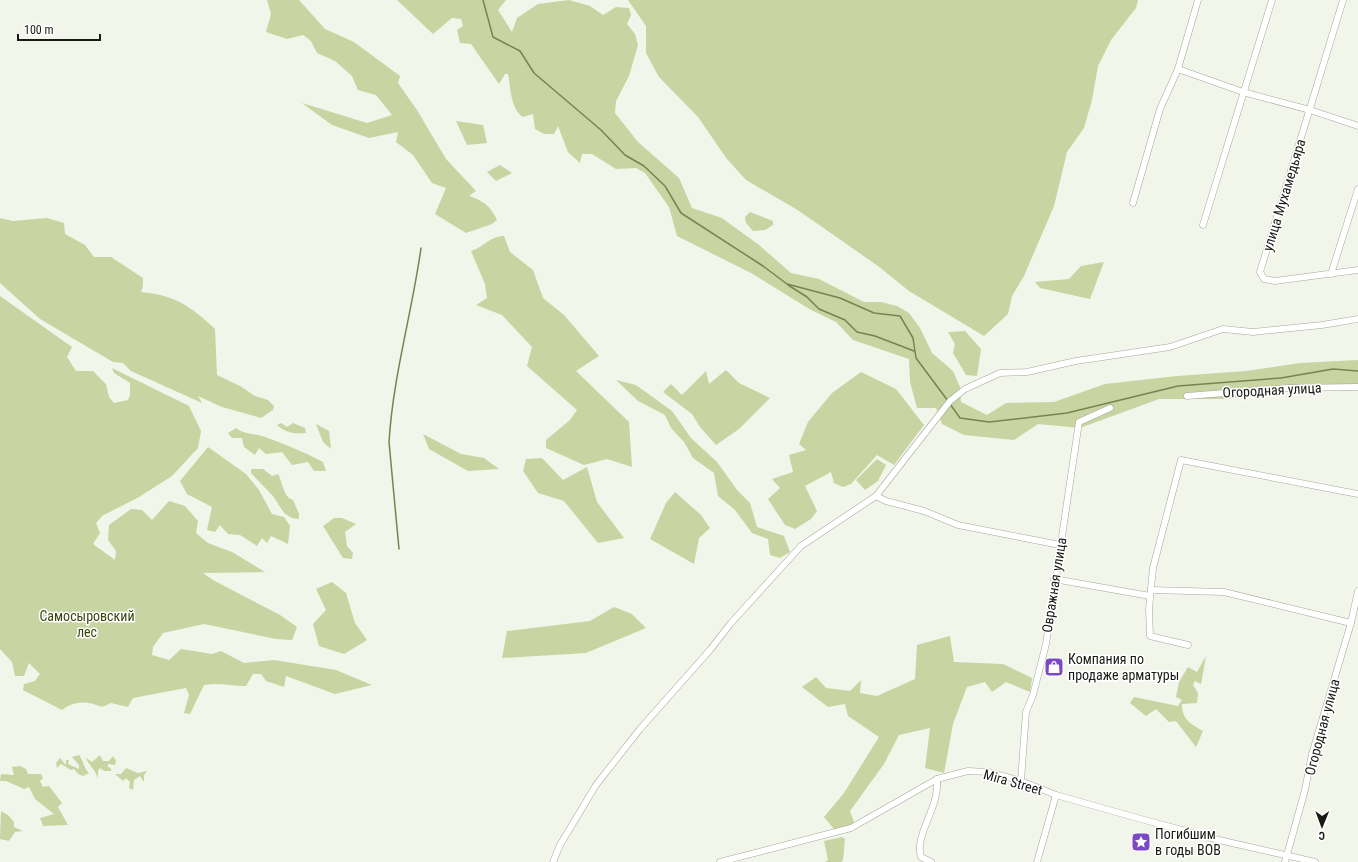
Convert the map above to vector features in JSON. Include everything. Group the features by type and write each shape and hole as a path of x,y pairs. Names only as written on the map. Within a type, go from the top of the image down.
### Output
{"street":[{"path":"1133,203 1160,110 1178,69 1198,0"},
{"path":"1203,225 1272,0"},
{"name":"улица Мухамедьяра","path":"1331,274 1275,281 1264,279 1260,272 1343,0"},
{"path":"1178,69 1243,92 1310,110 1358,126"},
{"path":"1358,189 1331,274 1358,270"},
{"path":"553,862 560,845 596,785 640,729 706,655 731,623 801,546 876,496 949,403 965,389 1000,373 1027,372 1076,361 1170,347 1223,329 1253,332 1322,325 1358,319"},
{"name":"Огородная улица","path":"1187,396 1289,388 1358,387"},
{"name":"Овражная улица","path":"1021,781 1026,712 1033,695 1046,644 1054,579 1079,422 1110,408"},
{"path":"1188,646 1150,636 1150,593 1153,568 1181,460 1358,494"},
{"path":"876,496 886,501 958,524 1060,545"},
{"path":"1054,579 1150,593 1224,592 1351,623"},
{"name":"Огородная улица","path":"1285,859 1305,790 1312,754 1351,623 1358,591"},
{"name":"Mira Street","path":"720,862 851,828 937,779 968,771 988,772 1021,781 1056,794 1285,859 1315,862"},
{"path":"931,862 921,857 919,850 921,839 937,797 937,779"},
{"path":"1037,862 1056,794"}],"green space":[{"path":"267,0 299,0 325,29 354,42 400,76 398,83 417,110 446,159 476,191 469,196 486,204 497,220 492,224 466,233 435,214 446,188 432,183 413,155 396,142 398,132 369,138 332,125 302,103 367,123 392,115 376,95 358,90 352,76 335,61 317,53 311,41 303,35 287,39 266,32 271,14"},
{"path":"397,0 506,0 498,10 512,32 517,18 538,4 569,0 590,6 603,15 616,7 629,8 631,15 627,24 635,34 638,45 629,76 616,101 615,113 638,142 679,178 692,208 722,218 759,245 791,273 819,279 864,302 881,302 897,306 909,313 920,328 932,353 953,371 960,387 961,402 987,415 1006,403 1054,402 1105,384 1177,376 1246,371 1300,363 1358,360 1358,386 1285,389 1225,399 1159,399 1080,428 1038,424 1014,440 964,435 942,424 936,408 917,408 910,382 909,359 853,340 836,322 811,310 751,273 677,236 669,207 645,173 636,168 616,169 592,154 582,154 580,163 568,152 558,126 554,134 544,134 535,129 533,114 523,117 519,113 513,103 508,74 505,74 499,84 471,44 460,43 457,30 463,26 461,19 452,18 433,34"},
{"path":"628,0 1138,0 1136,8 1111,40 1098,66 1092,100 1084,128 1067,152 1054,206 1024,276 1012,296 1008,314 984,336 909,291 878,266 796,209 746,180 727,159 698,117 659,77 646,53 646,26"},
{"path":"456,121 483,125 487,143 467,145"},
{"path":"500,165 512,173 496,181 487,172"},
{"path":"750,212 773,221 773,225 765,230 753,231 746,223 745,217"},
{"path":"0,218 13,221 47,218 64,223 65,234 85,245 94,257 111,257 143,278 141,292 173,299 190,308 215,329 217,375 240,386 255,396 268,400 274,406 273,410 261,418 222,407 198,396 202,403 131,371 123,363 113,362 40,319 0,283"},
{"path":"504,236 510,252 533,270 543,298 564,315 599,356 576,371 629,422 632,467 607,459 584,465 546,448 546,440 570,420 577,410 527,366 532,347 502,315 476,305 487,298 485,284 471,251 494,238"},
{"path":"1104,262 1090,299 1040,288 1035,282 1069,279 1081,266"},
{"name":"Самосыровский лес","path":"0,296 72,347 67,357 76,371 93,371 106,384 109,397 114,403 128,400 130,395 130,383 114,373 112,368 189,406 201,431 198,448 172,476 139,497 102,516 96,523 100,533 93,544 115,560 116,551 108,540 109,525 131,509 142,510 152,520 169,501 185,506 198,521 196,533 208,543 232,552 265,572 203,573 213,580 280,615 297,627 292,640 276,639 204,624 163,633 153,647 152,655 169,660 181,649 212,654 221,651 244,663 274,660 336,670 372,685 335,694 286,676 284,687 266,681 261,674 253,674 246,686 219,684 204,685 190,714 184,713 189,695 186,688 133,698 128,707 111,703 102,707 82,702 72,704 62,710 23,690 24,684 35,681 40,674 29,663 24,676 15,676 12,662 0,649"},
{"path":"965,331 981,349 977,376 966,375 953,353 955,344 948,332"},
{"path":"726,370 739,383 770,398 739,429 716,445 700,427 692,414 663,392 671,384 682,395 706,371 709,384"},
{"path":"861,372 896,389 924,425 894,465 877,455 851,484 843,487 834,483 831,472 805,486 817,511 811,519 795,529 785,525 768,499 780,488 772,479 793,472 789,455 806,450 799,444 808,422 832,393"},
{"path":"616,380 636,385 672,411 691,438 717,462 737,490 750,503 757,527 784,536 790,552 780,558 770,555 768,539 752,533 735,510 718,496 714,473 693,458 684,442 671,428 665,415 638,401"},
{"path":"281,423 287,427 293,423 305,428 306,433 294,433 287,431 277,425"},
{"path":"316,424 329,431 331,449 323,442"},
{"path":"236,428 243,432 261,436 294,448 309,455 323,462 326,471 314,471 308,462 292,465 282,452 266,454 259,448 255,455 244,447 242,438 232,438 228,433"},
{"path":"423,434 461,454 484,458 499,469 468,471 429,449"},
{"path":"208,447 246,474 259,490 272,514 284,517 290,526 288,544 271,536 267,543 262,538 257,546 240,535 228,534 220,525 215,532 207,530 212,507 187,494 180,481"},
{"path":"542,458 563,480 587,467 597,502 624,538 598,543 564,501 538,493 523,471 526,459"},
{"path":"877,459 886,465 878,481 865,490 856,480"},
{"path":"251,469 263,469 272,476 278,474 285,493 293,500 299,514 299,519 292,518 284,513 273,496 251,473"},
{"path":"675,492 701,515 710,528 699,538 694,564 650,539 666,503"},
{"path":"334,518 342,518 356,524 345,532 347,546 353,553 352,559 343,558 323,526"},
{"path":"332,582 346,593 355,623 367,640 344,654 319,646 313,624 326,610 316,589"},
{"path":"614,607 632,614 646,628 586,653 502,658 507,631 590,621"},
{"path":"950,636 954,662 1003,664 1032,678 1030,692 1006,682 992,692 985,682 967,687 953,724 944,773 925,768 930,728 899,735 884,764 850,811 855,825 834,829 824,817 844,793 879,737 848,716 845,704 828,707 802,687 816,677 826,688 850,691 861,680 860,693 877,696 915,679 917,645"},
{"path":"1206,656 1201,684 1195,681 1193,685 1198,693 1197,703 1182,704 1185,718 1191,724 1203,731 1196,747 1176,721 1169,722 1156,709 1146,716 1130,703 1134,697 1178,706 1182,700 1176,697 1179,682 1188,667 1197,672"},
{"path":"79,755 89,773 83,776 78,774 74,769 71,770 61,764 57,768 56,763 60,758 66,765 66,760 69,760 68,764 79,769 79,765 72,757"},
{"path":"100,755 103,761 109,761 113,756 116,761 115,765 108,764 111,771 104,771 100,768 98,771 98,779 96,773 86,758 92,762"},
{"path":"20,766 26,769 28,774 41,774 43,778 40,781 43,787 49,786 62,803 58,807 68,825 43,826 40,818 54,814 35,799 29,787 24,789 6,781 0,781 1,774 14,775 12,767"},
{"path":"126,768 138,773 147,771 144,775 144,782 140,776 134,780 133,790 129,788 130,782 126,778 123,781 115,774 121,774"},
{"path":"1,811 8,815 14,822 14,827 23,831 15,832 9,841 0,839"},
{"path":"842,837 845,839 843,860 841,862 825,862 828,860 824,841"}],"waterway":[{"path":"483,0 493,37 520,51 534,73 601,130 625,155 644,166 665,186 681,213 763,266 787,284 840,298 874,313 900,316 913,338 916,358 948,401"},
{"path":"399,549 389,442 394,393 421,248"},
{"path":"788,285 807,297 819,309 845,320 857,332 875,336 914,351"},
{"path":"950,404 960,418 989,422 1067,413 1178,386 1281,378 1333,369 1358,371"}],"place":[{"name":"Компания по продаже арматуры","path":"1054,667"},
{"name":"Погибшим в годы ВОВ","path":"1141,842"}]}
